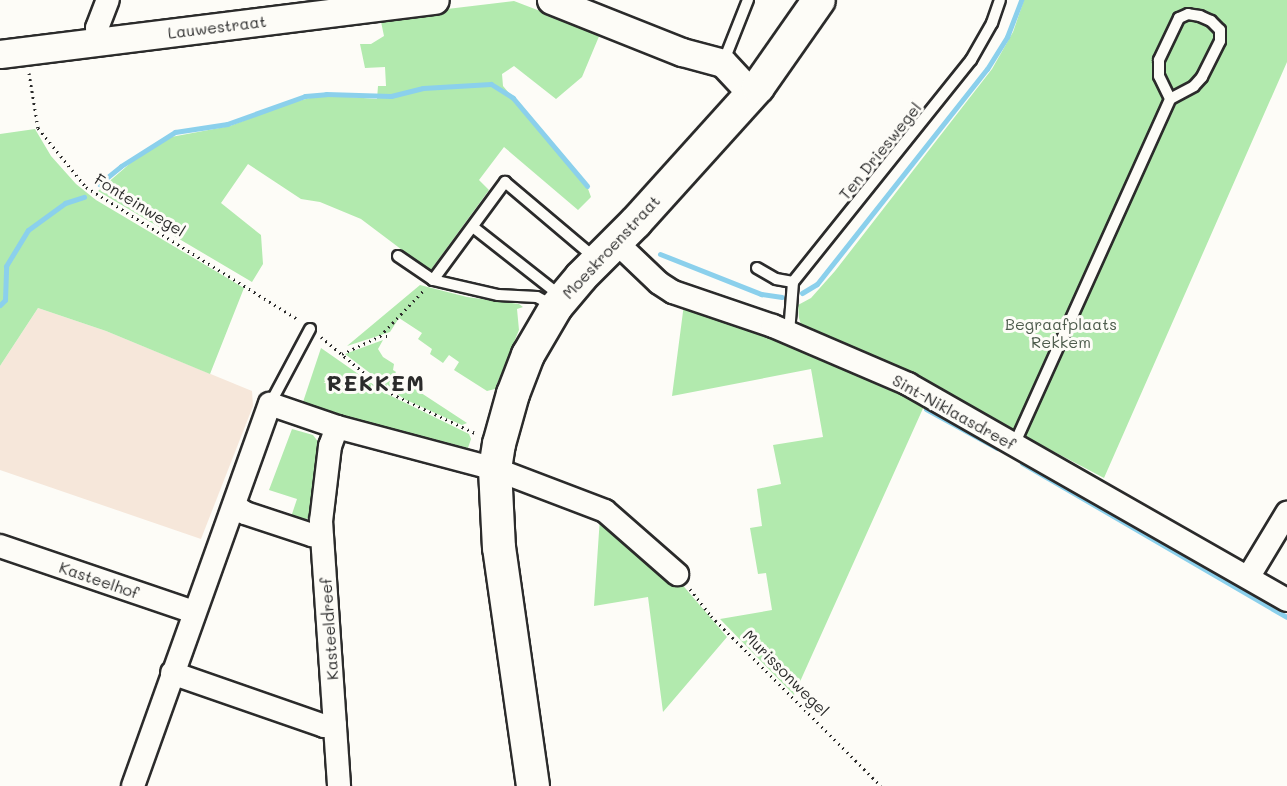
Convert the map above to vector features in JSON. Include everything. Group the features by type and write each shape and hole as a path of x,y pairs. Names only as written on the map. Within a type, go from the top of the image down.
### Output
{"main road":[{"name":"Moeskroenstraat","path":"533,786 498,548 491,468 513,394 528,355 559,303 752,88 819,0"}],"street":[{"path":"99,42 98,28 108,0"},
{"name":"Lauwestraat","path":"13,52 435,0"},
{"path":"566,3 682,52 723,63 752,88"},
{"path":"682,52 734,90 752,88"},
{"name":"Sint-Niklaasdreef","path":"607,251 673,292 789,333 908,384 1249,576 1287,600"},
{"path":"133,786 228,515 235,506 270,404 337,427 491,468 605,511 677,574"},
{"name":"Kasteeldreef","path":"337,427 330,446 321,535 339,786"},
{"path":"235,506 245,513 312,535 321,535"},
{"path":"1249,576 1287,513"},
{"name":"Kasteelhof","path":"2,551 194,612"},
{"path":"172,673 324,726 335,724"}],"lane":[{"path":"723,63 748,0"},
{"name":"Ten Drieswegel","path":"794,282 971,60 988,31 1000,0"},
{"path":"1014,445 1170,99 1194,86 1202,76 1220,41 1220,30 1200,16 1188,14 1179,18 1159,60 1159,76 1170,99"},
{"path":"433,280 505,182 607,251"},
{"path":"473,227 559,303"},
{"path":"398,256 433,280 498,295 537,297 559,303"},
{"path":"757,268 776,279 794,282 789,333"},
{"path":"270,404 310,329"}],"path":[{"name":"Fonteinwegel","path":"13,52 38,128 87,187 286,309 386,391 477,435"},
{"path":"342,354 380,336 421,293"},
{"path":"380,336 390,336"},
{"name":"Murissonwegel","path":"677,574 711,616 881,786"}],"shaded area":[{"path":"38,308 106,331 252,391 253,406 201,539 0,470 0,366"}],"green space":[{"name":"Begraafplaats Rekkem","path":"1024,0 1287,0 1287,62 1104,478 931,387 802,328 799,318 798,305 811,298 835,271 992,69 1013,32"},
{"path":"514,1 600,34 582,77 556,99 514,66 502,74 503,86 587,186 591,197 578,210 504,147 479,180 489,190 430,271 361,219 320,202 301,199 248,164 221,203 261,235 263,264 252,282 98,191 134,160 171,137 230,126 290,103 322,95 377,99 378,86 386,86 385,67 365,68 360,44 371,44 384,36 380,17"},
{"path":"35,129 51,156 76,184 96,200 244,288 210,374 106,331 38,308 0,366 0,134"},
{"path":"420,285 467,297 519,304 523,307 517,309 519,330 495,389 487,391 454,370 459,362 449,355 443,363 430,354 432,349 418,339 422,333 399,318 390,332 347,346"},
{"path":"684,304 790,343 925,404 794,695 720,619 772,610 766,573 758,574 750,528 762,526 757,489 781,484 773,445 823,437 811,369 672,396"},
{"path":"383,340 378,349 383,357 394,364 393,370 396,372 390,381 405,391 409,385 467,423 462,425 404,399 345,354"},
{"path":"321,348 387,394 469,434 471,439 468,448 302,405"},
{"path":"292,429 313,435 319,443 315,514 303,521 291,517 297,499 269,490"},
{"path":"600,517 680,582 727,637 663,712 648,597 594,606"}],"waterway":[{"path":"802,293 817,284 987,69 1007,37 1021,0"},
{"path":"99,184 121,166 175,132 227,124 305,96 326,94 391,96 423,88 491,84 513,98 587,186"},
{"path":"0,305 5,300 6,266 28,230 65,203 84,197"},
{"path":"660,254 761,294 782,297"},
{"path":"926,409 997,448"},
{"path":"1022,463 1287,617"}],"district":[{"name":"REKKEM","path":"376,383"}]}
